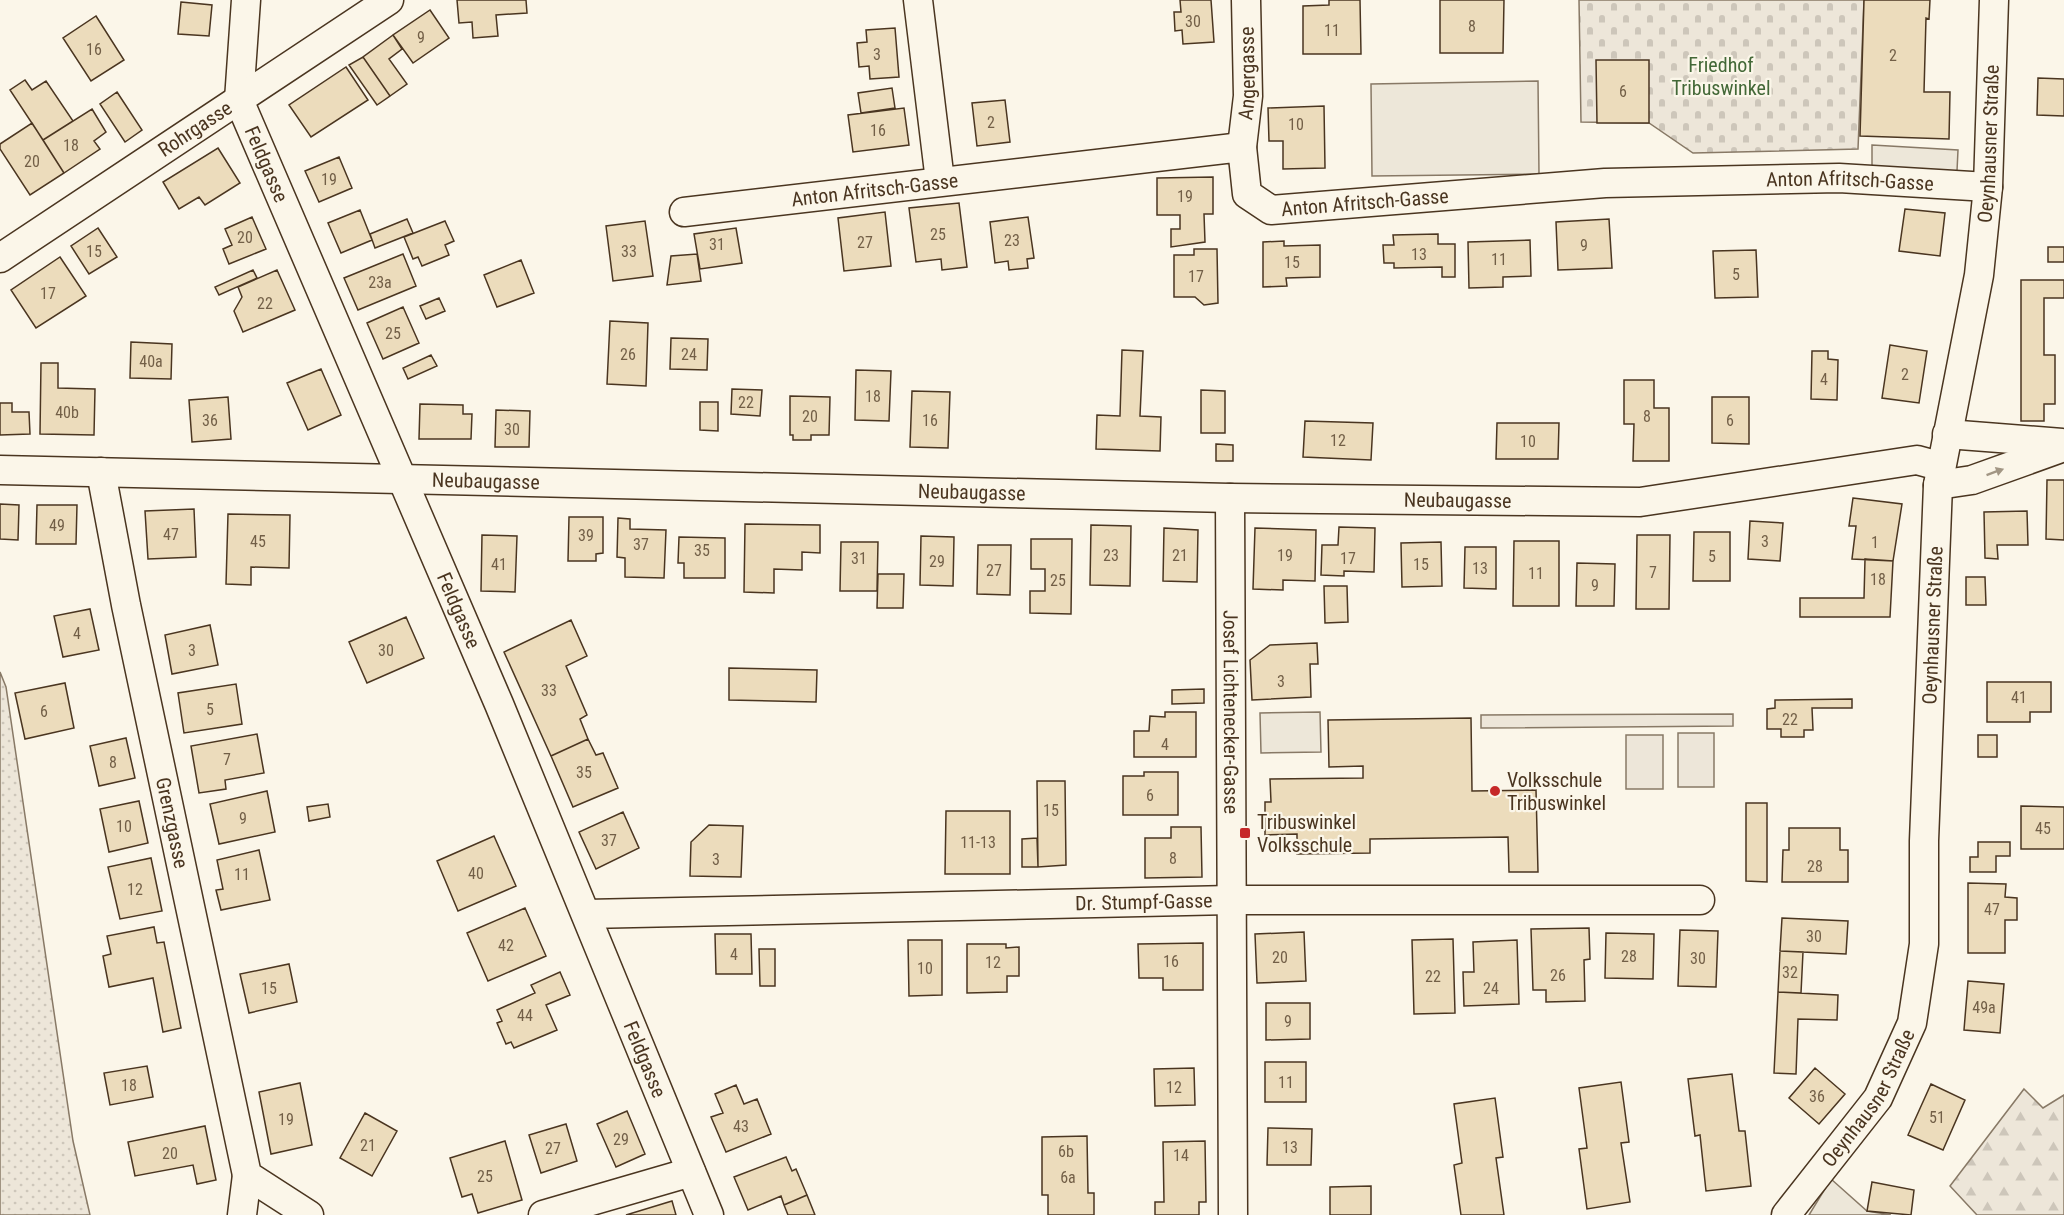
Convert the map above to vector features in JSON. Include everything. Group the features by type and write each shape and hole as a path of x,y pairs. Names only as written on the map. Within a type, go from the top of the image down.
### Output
{"street":[{"name":"Feldgasse","path":"246,0 239,100 586,914 709,1215"},
{"name":"Rohrgasse","path":"0,258 389,0"},
{"path":"918,0 940,181"},
{"name":"Angergasse","path":"1242,147 1248,96 1246,0"},
{"name":"Oeynhausner Straße","path":"1786,1215 1878,1098 1912,1023 1924,944 1924,841 1939,476 1979,275 1988,187 1994,0"},
{"name":"Anton Afritsch-Gasse","path":"684,212 1242,147 1247,194 1271,210 1605,183 1839,178 1988,187"},
{"path":"1947,434 2064,445"},
{"name":"Neubaugasse","path":"0,470 1230,498 1640,502 1917,460 1939,476 1972,480 2064,445"},
{"name":"Grenzgasse","path":"101,472 126,605 247,1175 242,1215"},
{"name":"Josef Lichtenecker-Gasse","path":"1230,498 1233,1215"},
{"name":"Dr. Stumpf-Gasse","path":"586,914 1231,900 1700,900"},
{"path":"543,1215 691,1172"},
{"path":"247,1175 309,1215"}],"green space":[{"name":"Friedhof Tribuswinkel","path":"1579,0 1864,0 1858,149 1693,153 1649,123 1581,122"},
{"path":"0,672 6,687 73,1141 90,1215 0,1215"},
{"path":"1733,714 1733,726 1481,728 1481,715"},
{"path":"1678,733 1714,733 1714,787 1678,787"},
{"path":"1626,735 1663,735 1663,789 1626,789"},
{"path":"2024,1089 2043,1108 2064,1095 2064,1215 1977,1215 1950,1186"}],"shaded area":[{"path":"1538,81 1539,174 1372,176 1371,84"},
{"path":"1872,145 1958,150 1957,171 1872,168"},
{"path":"1320,712 1321,752 1261,753 1260,713"},
{"path":"1831,1179 1867,1211 1891,1215 1809,1215"}],"building":[{"path":"457,0 526,0 527,13 496,15 498,36 473,38 472,22 459,23"},
{"path":"1180,0 1211,0 1214,42 1183,44 1182,30 1175,31 1174,12 1181,12"},
{"path":"1329,0 1360,0 1361,54 1303,54 1303,6 1329,5"},
{"path":"1440,0 1504,0 1503,53 1440,53"},
{"path":"1864,0 1930,0 1929,19 1926,18 1924,92 1950,92 1949,139 1860,136"},
{"path":"181,2 212,5 209,36 178,34"},
{"path":"430,10 449,38 413,63 393,35"},
{"path":"96,16 124,60 91,81 63,38"},
{"path":"895,28 899,77 870,79 869,66 859,67 857,43 867,42 866,30"},
{"path":"393,35 402,49 389,59 407,84 390,96 363,57"},
{"path":"363,57 390,96 377,105 349,65"},
{"path":"1596,60 1649,60 1649,123 1597,123"},
{"path":"346,67 368,100 311,137 289,105"},
{"path":"2038,78 2064,79 2064,116 2037,115"},
{"path":"25,80 32,90 46,81 73,121 43,140 10,90"},
{"path":"892,88 895,108 861,113 858,93"},
{"path":"117,92 142,130 125,142 100,104"},
{"path":"1005,100 1010,142 977,146 972,103"},
{"path":"1324,106 1325,168 1283,169 1283,141 1269,141 1268,108"},
{"path":"904,108 909,145 853,152 848,115"},
{"path":"92,109 106,132 94,141 100,149 64,173 43,140"},
{"path":"32,123 64,173 30,195 0,149 0,144"},
{"path":"218,148 240,183 205,205 199,197 179,209 163,182"},
{"path":"339,157 352,188 319,202 305,171"},
{"path":"1213,177 1213,214 1204,214 1205,242 1171,247 1171,229 1180,229 1180,215 1157,215 1157,178"},
{"path":"959,203 967,267 942,270 941,259 916,262 909,208"},
{"path":"1905,209 1945,213 1940,256 1899,251"},
{"path":"360,210 372,240 341,253 328,223"},
{"path":"885,212 891,266 844,271 838,218"},
{"path":"252,217 266,249 229,264 223,249 232,245 225,229"},
{"path":"1028,217 1034,258 1027,259 1028,268 1009,270 1008,261 995,263 990,222"},
{"path":"407,219 413,233 375,248 370,234"},
{"path":"1609,219 1612,268 1558,270 1556,222"},
{"path":"445,221 454,241 445,245 449,255 422,266 418,257 413,259 404,237"},
{"path":"645,221 653,276 613,281 606,226"},
{"path":"98,228 117,257 89,274 71,246"},
{"path":"736,228 742,263 700,269 694,234"},
{"path":"1438,234 1438,244 1455,244 1455,277 1442,277 1442,267 1394,268 1394,263 1384,263 1383,245 1394,245 1393,235"},
{"path":"1530,240 1531,276 1503,277 1503,287 1469,288 1468,242"},
{"path":"1284,241 1284,246 1320,245 1320,277 1286,278 1287,286 1263,287 1263,242"},
{"path":"2048,247 2064,247 2064,262 2048,262"},
{"path":"1194,249 1217,249 1218,303 1204,305 1195,297 1174,297 1174,255 1194,255"},
{"path":"1756,250 1758,297 1715,298 1713,251"},
{"path":"403,254 416,286 358,310 344,278"},
{"path":"697,254 701,281 667,285 671,256"},
{"path":"60,257 86,296 36,328 11,290"},
{"path":"521,260 534,293 497,307 484,275"},
{"path":"253,270 257,278 219,295 215,287"},
{"path":"277,270 295,310 243,332 234,311 242,297 238,287"},
{"path":"2021,280 2064,280 2064,298 2044,298 2044,355 2055,355 2055,404 2044,404 2044,421 2021,421"},
{"path":"439,298 445,311 426,319 420,306"},
{"path":"403,307 419,343 383,359 367,323"},
{"path":"610,321 648,323 646,386 607,384"},
{"path":"671,338 708,339 707,370 670,369"},
{"path":"131,342 172,344 171,379 130,378"},
{"path":"1890,345 1927,351 1919,403 1882,398"},
{"path":"1122,350 1143,351 1140,416 1161,417 1160,451 1096,449 1097,415 1120,416"},
{"path":"1812,351 1828,351 1828,359 1838,360 1837,400 1811,399"},
{"path":"431,355 437,366 408,379 403,368"},
{"path":"41,363 58,363 58,388 95,389 94,435 40,434"},
{"path":"321,369 341,415 308,430 287,383"},
{"path":"856,370 891,371 889,421 855,420"},
{"path":"1624,380 1654,380 1654,408 1669,408 1669,461 1633,461 1634,424 1624,424"},
{"path":"732,389 762,390 760,416 731,414"},
{"path":"1201,390 1225,391 1225,433 1201,433"},
{"path":"912,391 950,392 948,448 910,447"},
{"path":"790,396 830,397 829,435 811,435 811,440 793,440 793,435 790,435"},
{"path":"228,397 231,439 192,442 189,400"},
{"path":"1712,397 1749,397 1749,444 1712,443"},
{"path":"700,402 718,402 718,431 700,430"},
{"path":"0,403 12,403 12,412 29,412 30,434 0,435"},
{"path":"420,404 463,405 463,414 472,414 471,439 419,439"},
{"path":"496,410 530,411 529,447 495,447"},
{"path":"1305,421 1373,423 1371,460 1303,457"},
{"path":"1497,423 1559,423 1558,459 1496,459"},
{"path":"1216,444 1233,445 1233,461 1216,461"},
{"path":"2047,480 2064,480 2064,540 2046,539"},
{"path":"1853,498 1902,504 1893,561 1852,559 1856,526 1849,526"},
{"path":"0,504 19,505 18,540 0,539"},
{"path":"37,505 77,505 76,544 36,544"},
{"path":"194,509 196,557 148,559 145,511"},
{"path":"2027,511 2028,545 1997,545 1998,559 1985,558 1984,512"},
{"path":"228,514 290,515 289,568 251,567 251,585 226,584"},
{"path":"569,517 603,517 603,553 596,554 596,561 568,561"},
{"path":"618,518 630,519 630,529 666,530 664,578 625,577 625,558 617,557"},
{"path":"1750,521 1783,523 1780,561 1748,559"},
{"path":"745,524 820,525 820,553 802,552 802,570 774,569 774,593 744,592"},
{"path":"1091,525 1131,526 1130,586 1090,585"},
{"path":"1339,527 1375,528 1374,572 1344,571 1344,576 1321,575 1322,545 1338,545"},
{"path":"1164,528 1198,530 1197,582 1163,581"},
{"path":"1255,528 1316,530 1315,581 1283,580 1283,590 1253,589"},
{"path":"1694,532 1730,532 1730,581 1693,581"},
{"path":"482,535 517,536 515,592 481,591"},
{"path":"1637,535 1670,535 1669,609 1636,609"},
{"path":"921,536 954,537 953,586 920,585"},
{"path":"679,537 725,538 725,578 684,578 684,563 678,563"},
{"path":"1031,539 1072,539 1071,614 1030,613 1030,591 1045,591 1045,569 1031,569"},
{"path":"1514,541 1559,541 1559,606 1513,606"},
{"path":"841,542 878,542 877,591 840,591"},
{"path":"1441,542 1442,586 1402,587 1401,543"},
{"path":"978,545 1011,545 1010,595 977,594"},
{"path":"1465,547 1496,547 1496,589 1464,588"},
{"path":"1865,559 1893,561 1890,617 1800,617 1800,598 1864,598"},
{"path":"1577,563 1615,564 1614,606 1576,606"},
{"path":"878,574 904,574 903,608 877,608"},
{"path":"1966,577 1985,577 1986,605 1966,605"},
{"path":"1324,586 1347,586 1348,622 1325,623"},
{"path":"90,609 99,650 63,657 54,616"},
{"path":"406,617 424,658 367,683 349,642"},
{"path":"571,620 587,656 566,666 587,715 580,719 588,739 551,756 504,652"},
{"path":"210,625 218,665 172,674 165,635"},
{"path":"1317,643 1318,664 1310,664 1311,697 1252,700 1250,660 1270,645"},
{"path":"729,668 817,670 816,702 729,700"},
{"path":"1987,682 2051,682 2051,712 2030,712 2030,722 1987,722"},
{"path":"65,683 74,728 25,739 15,693"},
{"path":"236,684 242,724 184,733 178,693"},
{"path":"1204,689 1204,703 1172,704 1172,690"},
{"path":"1852,699 1852,708 1812,708 1813,730 1804,730 1804,737 1781,737 1781,729 1767,729 1767,709 1775,708 1775,700"},
{"path":"1165,712 1196,712 1196,757 1134,757 1134,731 1149,731 1150,716 1165,717"},
{"path":"1471,718 1472,791 1536,790 1538,872 1509,872 1508,837 1370,839 1370,853 1297,854 1297,834 1265,835 1265,802 1271,802 1270,779 1363,778 1363,766 1329,767 1328,720"},
{"path":"257,734 264,773 225,780 226,789 199,793 191,746"},
{"path":"1978,735 1997,735 1997,757 1978,757"},
{"path":"126,738 135,778 99,786 90,746"},
{"path":"588,739 596,755 603,753 618,788 573,807 551,756"},
{"path":"1144,772 1178,772 1178,815 1123,815 1123,776 1144,776"},
{"path":"1037,781 1065,781 1066,865 1038,867"},
{"path":"267,791 275,832 219,844 210,804"},
{"path":"139,801 148,843 109,852 100,809"},
{"path":"1746,803 1767,803 1767,882 1746,881"},
{"path":"328,804 330,817 309,821 307,807"},
{"path":"2021,806 2064,807 2064,849 2021,849"},
{"path":"946,811 1010,811 1010,874 945,874"},
{"path":"623,812 639,848 596,869 579,832"},
{"path":"709,825 743,826 741,877 690,876 691,842"},
{"path":"1171,827 1201,827 1202,877 1145,878 1145,838 1171,838"},
{"path":"1789,828 1840,828 1840,850 1848,850 1848,882 1782,882 1783,850 1789,850"},
{"path":"494,836 516,886 458,911 437,861"},
{"path":"1037,838 1038,867 1022,867 1022,839"},
{"path":"1978,842 2010,842 2010,856 1996,856 1996,872 1970,872 1970,857 1978,857"},
{"path":"259,850 270,900 221,910 216,890 223,889 217,860"},
{"path":"151,858 162,911 120,919 108,867"},
{"path":"1968,883 2006,884 2005,897 2017,898 2017,920 2005,920 2005,953 1968,953"},
{"path":"525,908 546,956 488,981 467,933"},
{"path":"1782,918 1848,921 1846,954 1780,951"},
{"path":"154,927 157,943 164,942 181,1028 163,1032 153,978 109,987 103,956 111,954 107,936"},
{"path":"1589,928 1590,959 1584,960 1585,1001 1546,1002 1546,990 1533,990 1531,929"},
{"path":"1680,930 1718,931 1716,987 1678,986"},
{"path":"1304,932 1306,981 1257,983 1255,934"},
{"path":"1606,933 1654,934 1653,979 1605,978"},
{"path":"715,934 751,934 752,974 716,974"},
{"path":"1453,939 1455,1013 1414,1014 1412,940"},
{"path":"908,940 942,940 942,995 909,996"},
{"path":"1517,940 1519,1004 1464,1006 1463,972 1474,972 1473,942"},
{"path":"1203,943 1203,990 1163,990 1163,978 1139,978 1138,944"},
{"path":"967,944 1006,944 1006,948 1019,947 1019,976 1007,976 1007,992 967,993"},
{"path":"759,949 775,949 775,986 760,986"},
{"path":"1780,951 1803,952 1801,993 1778,992"},
{"path":"289,964 297,1002 249,1013 240,974"},
{"path":"560,972 570,995 546,1005 557,1030 514,1048 511,1042 506,1044 497,1023 502,1021 497,1010 535,993 531,985"},
{"path":"1968,981 2004,984 2000,1033 1964,1030"},
{"path":"1778,992 1838,995 1837,1020 1798,1019 1796,1074 1774,1073"},
{"path":"1266,1003 1310,1003 1310,1039 1266,1040"},
{"path":"1265,1062 1306,1062 1306,1102 1265,1102"},
{"path":"147,1066 153,1097 110,1105 104,1073"},
{"path":"1194,1068 1195,1105 1155,1106 1154,1069"},
{"path":"1815,1068 1845,1094 1819,1124 1789,1098"},
{"path":"1732,1074 1739,1131 1745,1131 1751,1186 1706,1191 1700,1135 1695,1136 1688,1079"},
{"path":"1621,1082 1629,1142 1621,1143 1630,1202 1587,1209 1579,1149 1587,1148 1579,1088"},
{"path":"300,1083 312,1145 271,1154 259,1092"},
{"path":"1931,1084 1965,1100 1943,1150 1908,1135"},
{"path":"736,1085 744,1104 757,1099 771,1134 726,1152 711,1117 723,1113 715,1094"},
{"path":"1495,1098 1503,1157 1496,1158 1504,1215 1461,1215 1454,1165 1462,1163 1454,1104"},
{"path":"627,1111 645,1154 616,1167 597,1124"},
{"path":"365,1113 397,1131 372,1176 340,1158"},
{"path":"566,1124 577,1161 541,1173 529,1135"},
{"path":"205,1126 216,1180 197,1184 193,1165 135,1176 128,1142"},
{"path":"1268,1128 1312,1129 1311,1165 1267,1165"},
{"path":"1087,1136 1088,1193 1094,1193 1094,1215 1048,1215 1048,1195 1042,1195 1042,1137"},
{"path":"505,1141 522,1200 478,1213 472,1194 462,1197 450,1158"},
{"path":"1205,1141 1206,1202 1199,1202 1199,1215 1155,1215 1155,1202 1164,1202 1163,1142"},
{"path":"786,1157 792,1171 796,1169 807,1195 784,1205 781,1196 748,1210 734,1177"},
{"path":"1872,1182 1914,1190 1911,1215 1867,1211"},
{"path":"1371,1186 1371,1215 1330,1215 1330,1187"},
{"path":"807,1195 815,1215 788,1215 784,1205"},
{"path":"672,1201 676,1215 626,1215"}],"place":[{"name":"Volksschule Tribuswinkel","path":"1495,791"},
{"name":"Tribuswinkel Volksschule","path":"1245,833"}]}
